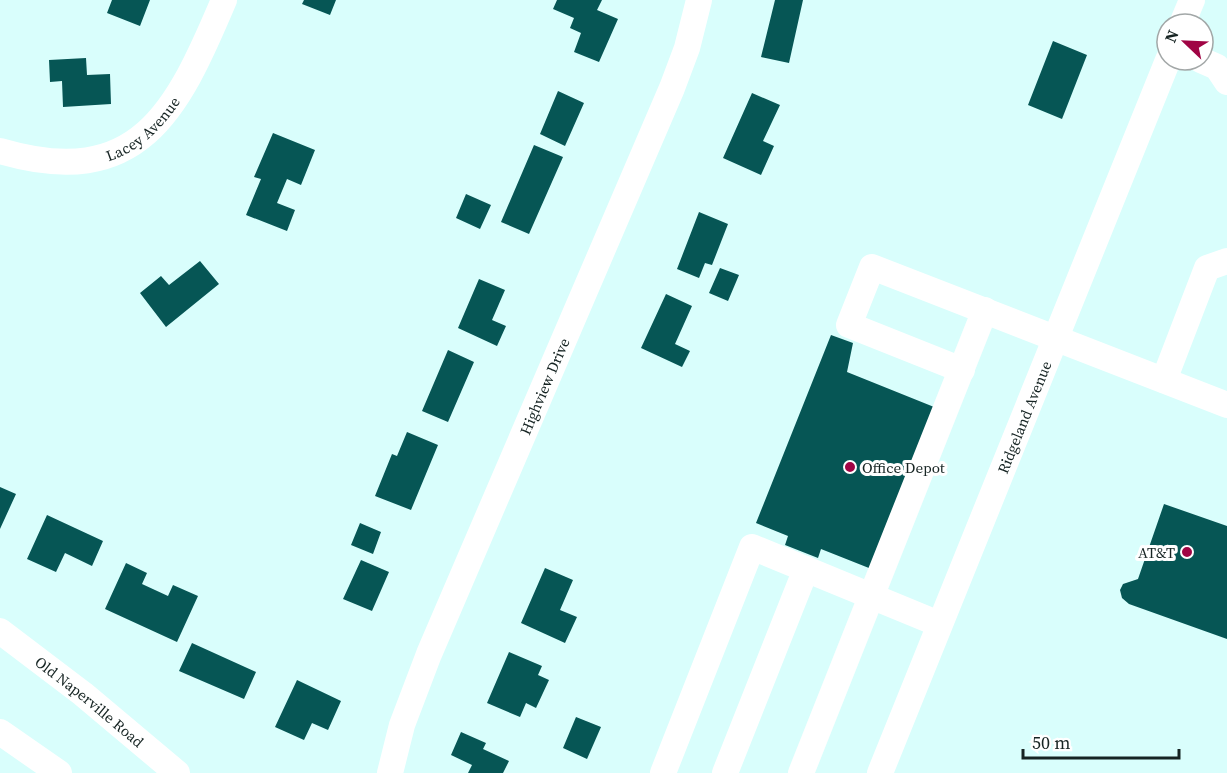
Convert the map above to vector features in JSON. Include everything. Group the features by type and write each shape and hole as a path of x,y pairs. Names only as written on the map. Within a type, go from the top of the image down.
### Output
{"street":[{"name":"Lacey Avenue","path":"0,151 60,163 92,160 136,142 169,111 182,91 224,0"},
{"name":"Highview Drive","path":"390,773 402,725 429,654 672,88 687,48 699,0"},
{"path":"1215,66 1227,82"},
{"name":"Ridgeland Avenue","path":"880,773 1057,339 1162,72"},
{"path":"1164,380 1207,268 1227,261"},
{"path":"962,370 849,325 872,267 1227,405"},
{"path":"801,773 985,310"},
{"path":"663,773 752,547 939,624"},
{"path":"725,773 806,570"},
{"name":"Old Naperville Road","path":"0,631 83,693 177,773"},
{"path":"0,732 60,773"}],"building":[{"path":"112,0 150,0 140,26 107,13"},
{"path":"304,0 336,0 330,15 302,4"},
{"path":"557,0 602,0 597,10 618,19 599,62 574,52 581,33 570,28 574,18 553,9"},
{"path":"775,0 803,0 789,63 761,57"},
{"path":"1053,41 1087,55 1062,119 1028,105"},
{"path":"86,58 87,75 110,74 111,104 63,107 62,81 50,82 49,60"},
{"path":"558,91 584,103 565,146 540,134"},
{"path":"752,93 780,105 763,141 774,146 761,175 723,158"},
{"path":"273,133 315,150 301,185 287,179 277,203 295,210 287,231 246,215 261,179 254,177"},
{"path":"534,145 563,157 529,234 501,222"},
{"path":"466,194 491,205 480,229 456,218"},
{"path":"699,212 728,224 712,265 705,263 699,278 677,269"},
{"path":"200,261 219,284 166,327 140,293 161,276 169,285"},
{"path":"720,268 739,275 728,301 709,293"},
{"path":"479,279 505,290 492,320 506,326 497,346 458,328"},
{"path":"666,294 692,306 675,344 690,351 682,367 641,348"},
{"name":"Office Depot","path":"831,335 853,343 847,372 944,411 879,572 821,549 818,558 785,545 788,536 756,523"},
{"path":"448,350 474,362 448,422 422,411"},
{"path":"407,432 438,445 411,510 375,496 392,454 397,456"},
{"path":"0,487 16,494 0,529"},
{"name":"AT&T","path":"1164,504 1227,526 1227,639 1129,604 1122,598 1120,590 1123,584 1138,579"},
{"path":"47,515 103,541 92,566 65,553 56,572 27,559"},
{"path":"360,523 381,532 373,554 351,545"},
{"path":"361,560 389,572 372,611 343,599"},
{"path":"126,563 147,573 142,584 168,596 173,585 198,596 177,642 105,609"},
{"path":"545,568 573,580 560,610 577,617 565,643 521,623"},
{"path":"192,643 256,672 244,699 179,671"},
{"path":"509,652 542,666 538,675 549,680 536,708 526,703 520,717 487,703"},
{"path":"297,680 341,701 328,730 312,723 304,740 275,727"},
{"path":"576,717 601,727 587,759 563,748"},
{"path":"461,732 486,743 483,749 509,761 503,773 468,773 472,765 451,755"}],"place":[{"name":"Office Depot","path":"850,467"},
{"name":"AT&T","path":"1187,552"}]}
